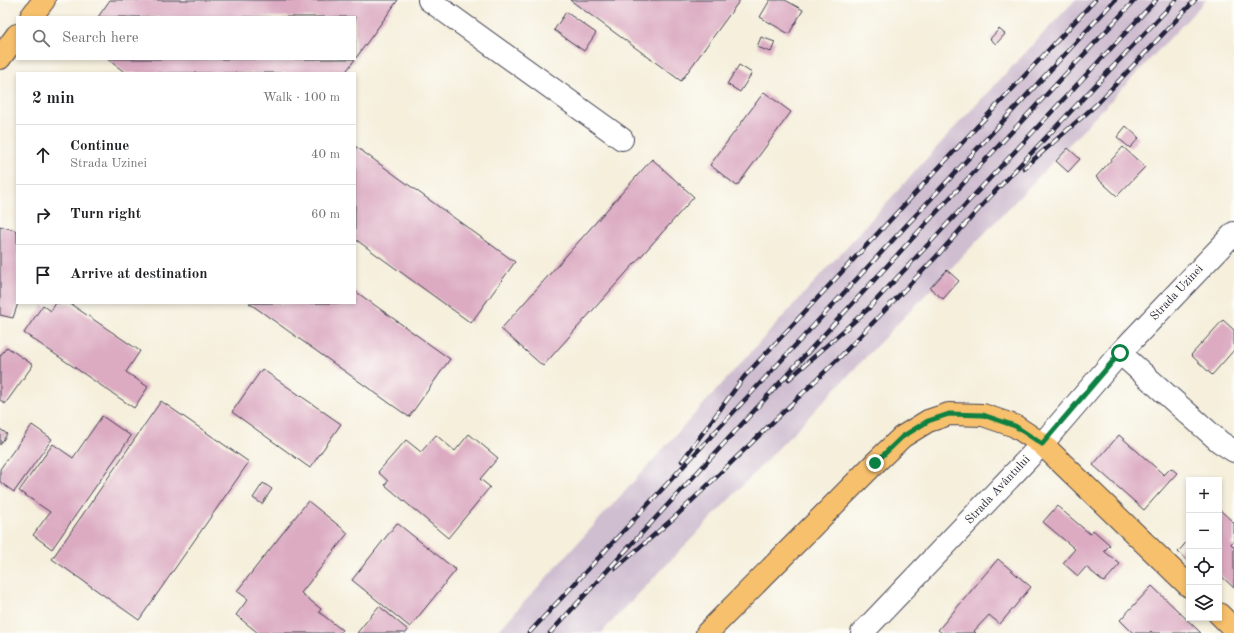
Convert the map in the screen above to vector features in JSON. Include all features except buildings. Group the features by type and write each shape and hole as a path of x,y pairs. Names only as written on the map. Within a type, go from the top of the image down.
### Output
{"main road":[{"path":"32,16 44,0"},
{"path":"0,58 16,36"},
{"path":"707,633 902,437 928,421 949,414 983,415 1015,426 1042,444 1188,585"},
{"path":"1222,617 1234,628"}],"street":[{"path":"429,0 622,139"},
{"name":"Strada Uzinei","path":"1042,444 1120,353 1234,233"},
{"path":"1120,353 1220,442 1234,452"},
{"name":"Strada Avântului","path":"862,633 1042,444"}],"shaded area":[{"path":"1075,0 1206,0 1028,188 601,633 496,633 958,124"}],"railway":[{"path":"682,461 744,377 1095,0"},
{"path":"529,633 1115,0"},
{"path":"550,633 932,217 1135,0"},
{"path":"789,379 868,309 1156,0"},
{"path":"616,568 675,517 840,357 936,257 986,201 1176,0"},
{"path":"1024,168 1097,104 1195,0"}],"route":[{"path":"875,463 902,437 928,421 949,414 983,415 1015,426 1042,444 1120,353"}]}
